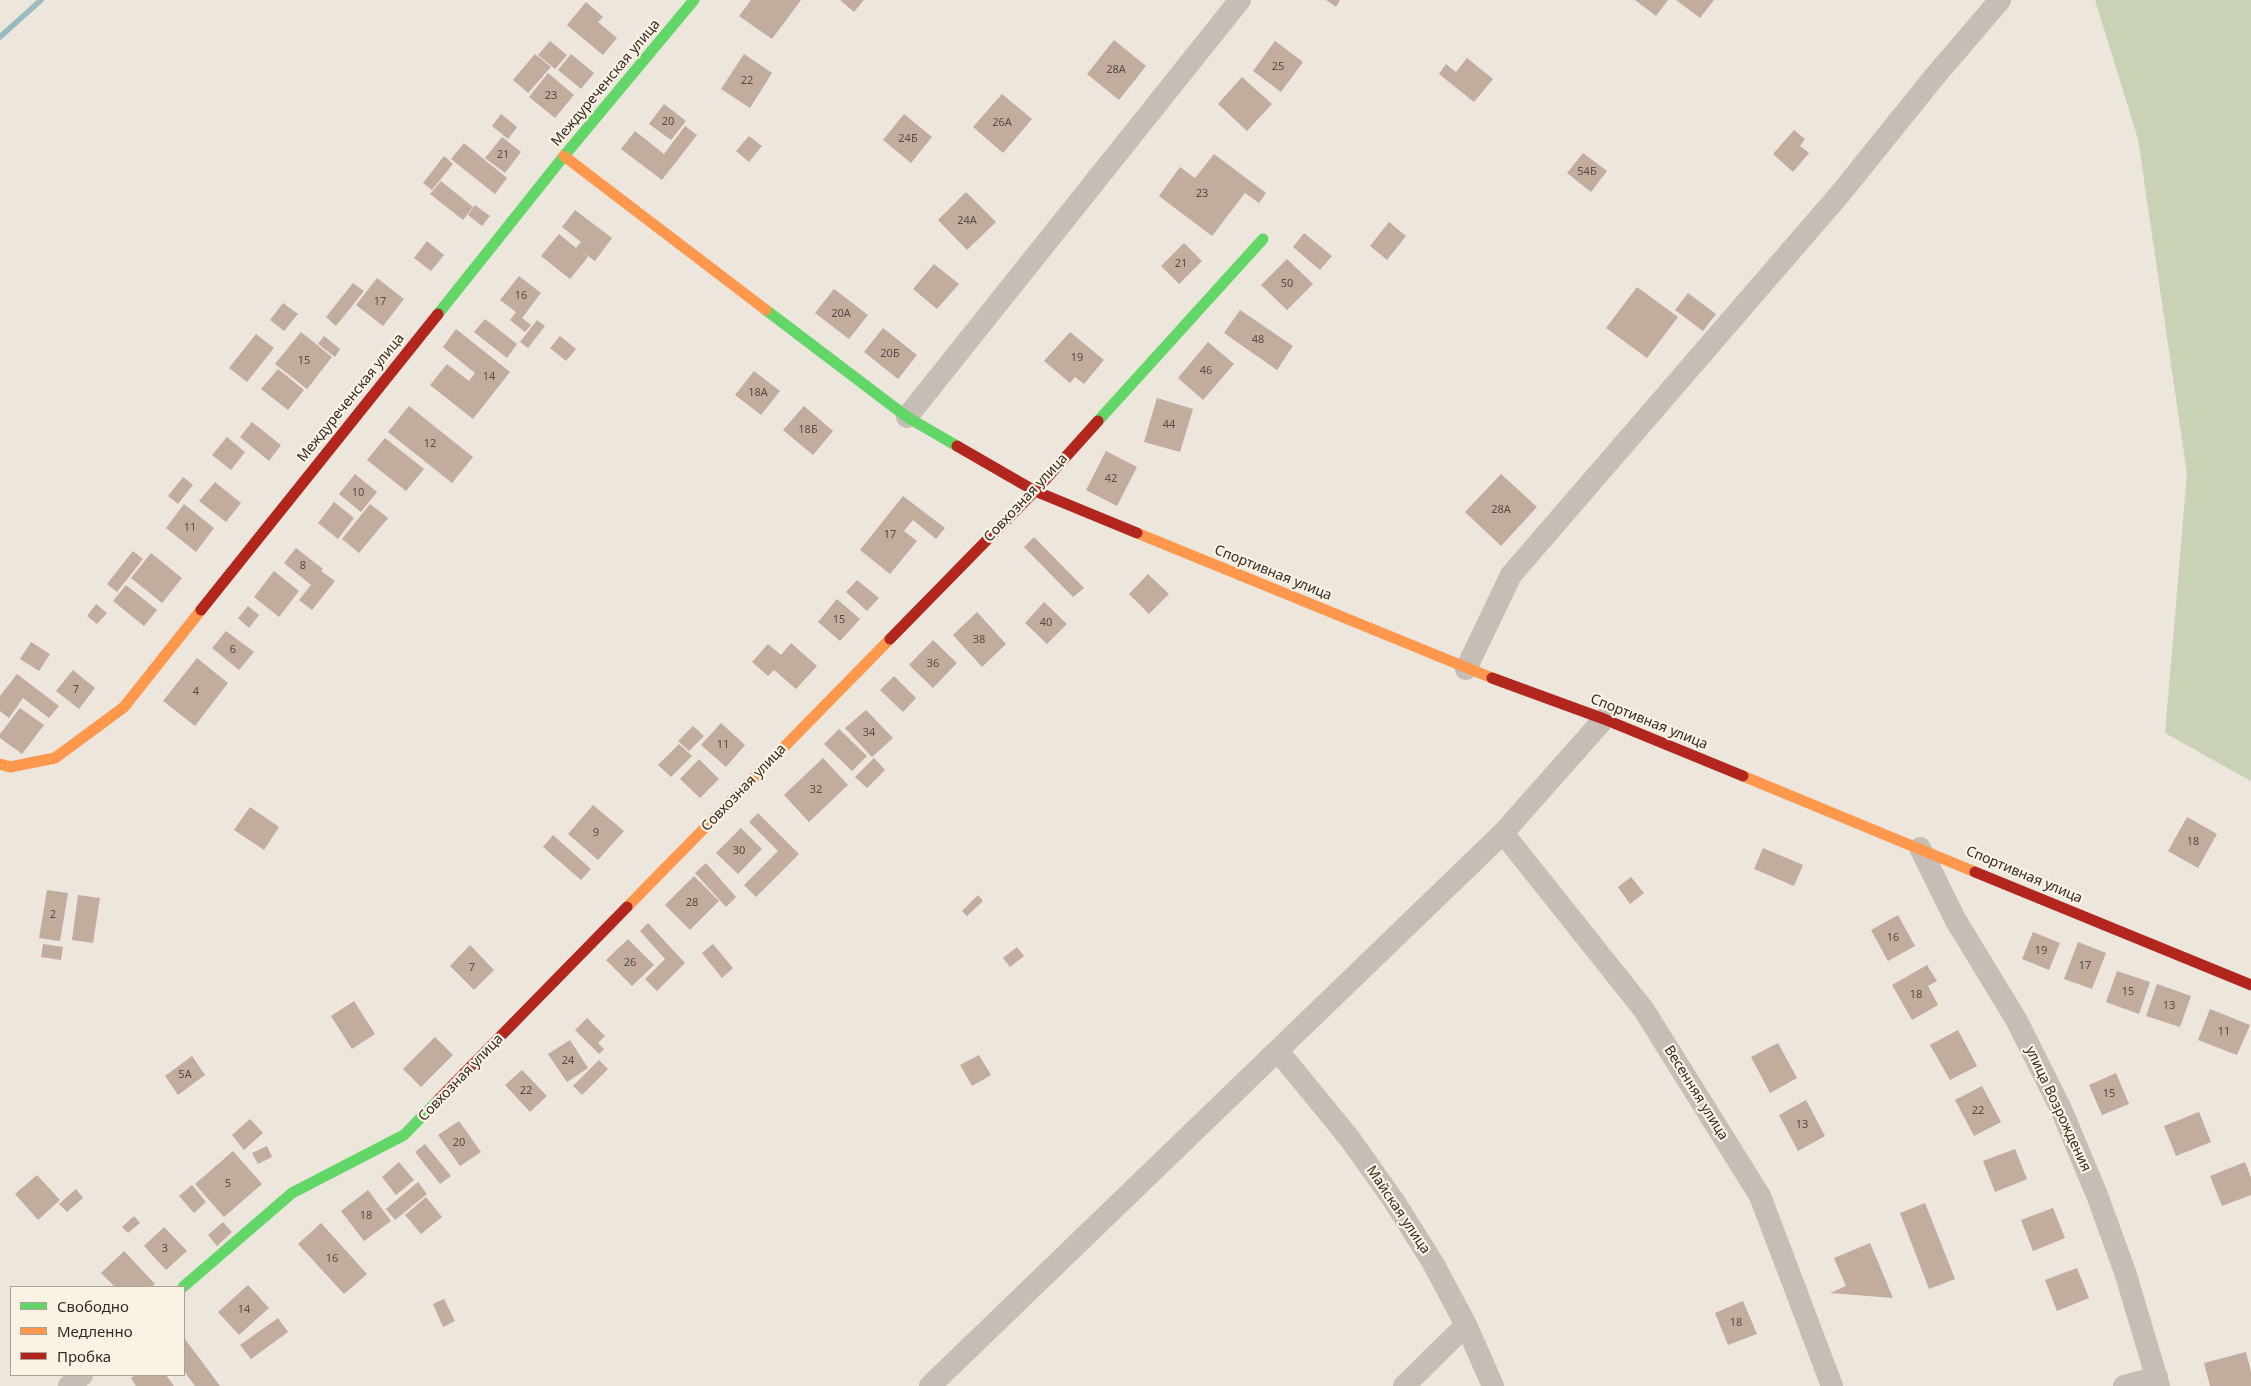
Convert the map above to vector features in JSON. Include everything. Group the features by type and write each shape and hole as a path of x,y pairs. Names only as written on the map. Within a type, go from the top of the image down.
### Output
{"street":[{"name":"Междуреченская улица","path":"0,764 10,767 55,758 124,707 564,156 694,0"},
{"path":"907,417 1240,0"},
{"path":"1466,669 1511,574 1840,194 1934,76 2000,0"},
{"name":"Спортивная улица","path":"564,156 907,417 1034,491 1466,669 1604,719 2251,985"},
{"name":"Совхозная улица","path":"184,1286 292,1193 404,1135 1034,491 1262,238"},
{"path":"930,1386 1503,834 1604,719"},
{"name":"Весенняя улица","path":"1503,834 1644,1010 1760,1196 1832,1386"},
{"name":"улица Возрождения","path":"1920,848 1956,919 2018,1021 2061,1109 2097,1195 2125,1272 2158,1381"},
{"name":"Майская улица","path":"1278,1051 1350,1140 1394,1201 1433,1263 1466,1325 1493,1386"},
{"path":"1404,1386 1466,1325"},
{"path":"69,1386 81,1376"},
{"path":"2124,1386 2158,1381"}],"green space":[{"path":"2095,0 2251,0 2251,781 2165,733 2187,474 2138,139"}],"building":[{"path":"751,0 801,0 772,39 739,16"},
{"path":"840,0 864,0 854,12"},
{"path":"1326,0 1340,0 1336,7"},
{"path":"1635,0 1668,0 1656,16"},
{"path":"1676,0 1714,0 1700,18"},
{"path":"586,2 603,17 598,22 617,38 603,55 567,25"},
{"path":"1114,40 1146,66 1119,100 1087,74"},
{"path":"550,41 567,55 555,69 538,55"},
{"path":"1275,41 1303,62 1281,92 1253,71"},
{"path":"535,54 551,67 528,93 513,80"},
{"path":"571,54 594,73 581,89 558,70"},
{"path":"744,54 772,73 750,108 721,89"},
{"path":"1467,58 1493,79 1474,102 1439,74 1446,64 1456,72"},
{"path":"548,73 574,95 555,118 529,97"},
{"path":"1242,77 1272,104 1247,131 1218,104"},
{"path":"1002,94 1032,119 1003,153 973,127"},
{"path":"664,104 686,121 671,140 649,124"},
{"path":"501,114 517,127 508,139 492,126"},
{"path":"904,114 932,137 911,163 883,140"},
{"path":"685,126 697,135 662,180 621,149 635,131 664,154"},
{"path":"1794,130 1805,139 1800,146 1809,153 1793,172 1773,154"},
{"path":"749,136 762,146 749,162 736,151"},
{"path":"502,137 521,152 505,173 485,158"},
{"path":"464,143 507,178 495,194 451,159"},
{"path":"1583,153 1607,171 1591,192 1567,173"},
{"path":"1214,154 1266,193 1259,203 1245,193 1212,236 1159,196 1180,167 1195,178"},
{"path":"444,156 453,164 432,190 423,183"},
{"path":"441,181 473,207 463,220 430,194"},
{"path":"966,192 996,222 967,250 938,220"},
{"path":"475,205 490,216 482,226 468,215"},
{"path":"575,210 612,238 595,261 582,252 588,257 570,279 541,256 559,234 576,248 581,242 562,227"},
{"path":"1389,222 1406,236 1387,260 1370,246"},
{"path":"1304,233 1332,256 1320,270 1293,247"},
{"path":"427,241 444,255 431,271 414,258"},
{"path":"1184,243 1202,261 1179,284 1161,266"},
{"path":"1287,259 1313,284 1287,310 1261,285"},
{"path":"934,264 959,284 937,309 913,289"},
{"path":"519,276 541,293 522,318 531,325 525,332 510,320 516,312 500,300"},
{"path":"377,278 404,299 383,326 356,305"},
{"path":"353,283 364,291 336,326 326,317"},
{"path":"1637,287 1678,317 1647,358 1606,328"},
{"path":"834,289 868,315 849,339 815,313"},
{"path":"1688,293 1716,314 1703,331 1675,310"},
{"path":"283,303 298,314 284,331 270,320"},
{"path":"1240,310 1293,346 1277,370 1224,333"},
{"path":"485,319 517,344 507,358 474,332"},
{"path":"537,320 545,326 528,348 520,342"},
{"path":"883,328 917,355 898,379 864,352"},
{"path":"456,329 510,372 473,419 430,385 447,364 469,381 475,373 443,347"},
{"path":"301,332 332,357 307,389 275,364"},
{"path":"1070,332 1104,360 1084,384 1075,377 1070,383 1044,361"},
{"path":"256,334 274,348 247,382 229,368"},
{"path":"324,336 340,349 335,357 318,344"},
{"path":"560,336 576,349 566,361 550,348"},
{"path":"1208,342 1234,364 1203,400 1178,378"},
{"path":"278,369 304,390 288,410 261,389"},
{"path":"754,371 780,391 761,415 735,395"},
{"path":"1157,398 1193,409 1180,452 1144,442"},
{"path":"409,406 473,457 452,483 388,432"},
{"path":"804,406 833,431 813,455 783,430"},
{"path":"252,422 281,445 269,461 240,437"},
{"path":"227,437 245,452 231,470 212,455"},
{"path":"385,438 424,469 406,491 367,460"},
{"path":"1106,451 1137,467 1117,506 1086,490"},
{"path":"355,474 377,492 361,512 339,494"},
{"path":"1501,474 1537,507 1501,546 1465,512"},
{"path":"183,477 193,485 178,504 168,496"},
{"path":"215,482 241,503 226,522 199,501"},
{"path":"903,496 945,528 936,539 913,520 904,531 917,541 890,574 860,550"},
{"path":"334,502 354,518 338,539 318,523"},
{"path":"184,504 214,528 196,552 166,528"},
{"path":"370,504 388,518 359,553 342,539"},
{"path":"1034,537 1084,588 1073,597 1024,547"},
{"path":"296,548 335,581 312,610 299,600 311,585 284,563"},
{"path":"133,551 143,559 117,592 107,584"},
{"path":"151,553 182,578 162,603 131,578"},
{"path":"274,571 299,591 279,617 254,597"},
{"path":"1148,574 1169,594 1149,614 1129,594"},
{"path":"857,580 879,598 867,611 846,592"},
{"path":"126,585 157,610 144,626 113,601"},
{"path":"837,599 860,619 840,641 818,622"},
{"path":"1044,602 1067,624 1047,644 1025,623"},
{"path":"96,604 107,613 97,624 87,616"},
{"path":"248,606 259,615 249,628 238,618"},
{"path":"977,612 1006,644 982,667 953,635"},
{"path":"226,631 254,652 239,670 212,648"},
{"path":"933,640 957,663 933,688 909,665"},
{"path":"31,642 50,654 39,671 20,659"},
{"path":"791,643 817,666 796,689 774,670 768,676 752,662 768,644 781,655"},
{"path":"197,658 228,683 195,726 163,701"},
{"path":"73,670 95,688 79,709 56,691"},
{"path":"17,674 59,706 49,718 23,698 9,718 0,711 0,696"},
{"path":"894,676 916,698 903,712 880,690"},
{"path":"20,708 44,725 22,754 0,738 0,734"},
{"path":"866,710 893,738 872,757 845,728"},
{"path":"721,723 745,745 726,767 701,745"},
{"path":"693,726 704,736 689,751 678,741"},
{"path":"839,729 867,756 852,771 824,744"},
{"path":"679,744 692,756 671,777 658,765"},
{"path":"823,758 848,785 809,822 784,795"},
{"path":"874,758 885,770 867,788 855,777"},
{"path":"699,759 719,779 700,798 680,779"},
{"path":"593,805 624,831 598,860 568,834"},
{"path":"250,807 279,827 264,850 234,830"},
{"path":"758,813 799,854 756,897 744,885 778,851 749,822"},
{"path":"2187,817 2217,834 2198,868 2168,851"},
{"path":"741,828 762,849 738,874 716,853"},
{"path":"553,835 591,869 581,880 543,847"},
{"path":"1763,848 1803,865 1794,886 1754,869"},
{"path":"706,863 736,897 726,907 695,873"},
{"path":"694,876 719,901 690,930 665,905"},
{"path":"1631,877 1644,893 1630,904 1618,887"},
{"path":"47,890 68,893 60,941 39,938"},
{"path":"78,895 100,898 93,943 72,940"},
{"path":"978,895 983,901 967,916 962,911"},
{"path":"1898,915 1915,946 1888,961 1871,930"},
{"path":"648,923 685,963 657,991 645,979 665,959 640,931"},
{"path":"2033,932 2060,943 2049,970 2022,959"},
{"path":"628,939 654,965 632,986 606,960"},
{"path":"2078,942 2106,953 2092,989 2064,979"},
{"path":"43,944 63,947 61,960 41,957"},
{"path":"713,944 733,968 722,978 702,953"},
{"path":"470,945 494,970 474,990 450,966"},
{"path":"1017,947 1024,956 1010,967 1003,958"},
{"path":"1927,965 1937,981 1928,986 1938,1005 1912,1020 1892,985"},
{"path":"2117,971 2150,982 2139,1014 2106,1002"},
{"path":"2157,984 2191,996 2180,1027 2146,1016"},
{"path":"354,1001 375,1034 352,1049 331,1016"},
{"path":"2210,1009 2250,1025 2237,1055 2198,1040"},
{"path":"587,1018 605,1036 598,1043 604,1049 599,1054 575,1030"},
{"path":"1958,1030 1977,1066 1950,1080 1930,1045"},
{"path":"435,1037 453,1055 421,1087 403,1069"},
{"path":"570,1040 588,1068 567,1082 548,1054"},
{"path":"1778,1043 1797,1078 1770,1093 1751,1057"},
{"path":"979,1055 991,1075 972,1086 960,1065"},
{"path":"192,1056 205,1075 178,1095 165,1076"},
{"path":"599,1060 608,1069 582,1095 573,1086"},
{"path":"522,1070 547,1096 530,1112 505,1085"},
{"path":"2116,1073 2129,1104 2102,1115 2089,1085"},
{"path":"1982,1086 2001,1122 1974,1136 1955,1100"},
{"path":"1806,1100 1825,1136 1798,1151 1779,1115"},
{"path":"2199,1112 2211,1142 2176,1156 2164,1126"},
{"path":"250,1119 263,1133 244,1150 232,1135"},
{"path":"459,1121 481,1152 460,1166 438,1135"},
{"path":"425,1144 451,1176 440,1184 415,1152"},
{"path":"267,1146 272,1157 258,1164 252,1153"},
{"path":"2015,1149 2027,1179 1995,1192 1983,1161"},
{"path":"233,1151 262,1184 224,1217 195,1184"},
{"path":"399,1162 414,1180 396,1195 382,1177"},
{"path":"2245,1162 2251,1178 2251,1195 2222,1206 2210,1176"},
{"path":"37,1175 60,1200 38,1220 15,1194"},
{"path":"418,1182 427,1194 395,1220 386,1209"},
{"path":"192,1185 206,1202 194,1213 179,1196"},
{"path":"76,1189 83,1198 67,1212 59,1204"},
{"path":"368,1190 391,1221 364,1241 341,1211"},
{"path":"426,1197 442,1217 421,1234 405,1215"},
{"path":"1925,1203 1955,1279 1929,1289 1900,1213"},
{"path":"2053,1208 2065,1238 2033,1251 2021,1220"},
{"path":"134,1216 140,1223 128,1233 122,1227"},
{"path":"223,1222 232,1232 217,1246 208,1235"},
{"path":"321,1223 367,1274 344,1294 298,1244"},
{"path":"164,1227 187,1251 166,1270 144,1246"},
{"path":"1870,1243 1893,1298 1830,1293 1846,1286 1834,1258"},
{"path":"124,1251 155,1284 152,1286 114,1286 101,1273"},
{"path":"2077,1268 2089,1298 2057,1311 2045,1280"},
{"path":"248,1285 269,1308 239,1335 218,1312"},
{"path":"444,1299 455,1321 443,1327 433,1304"},
{"path":"1743,1301 1757,1334 1728,1345 1715,1313"},
{"path":"278,1318 288,1332 251,1359 240,1345"},
{"path":"185,1339 220,1386 195,1386 185,1372"},
{"path":"2246,1352 2251,1372 2251,1386 2210,1386 2204,1363"},
{"path":"134,1376 167,1376 174,1386 136,1386 131,1378"}],"waterway":[{"path":"0,37 41,0"}],"traffic: fast":[{"path":"438,314 564,156 694,0"},
{"path":"1098,421 1263,239"},
{"path":"766,310 907,417 957,446"},
{"path":"184,1286 292,1193 404,1135 439,1099"}],"traffic: slow":[{"path":"564,156 766,310"},
{"path":"1137,533 1492,678"},
{"path":"0,764 10,767 55,758 124,707 201,610"},
{"path":"627,907 890,639"},
{"path":"1743,776 1975,872"}],"traffic: jam":[{"path":"201,610 438,314"},
{"path":"890,639 1035,491 1098,421"},
{"path":"957,446 1035,491 1137,533"},
{"path":"1492,678 1604,719 1743,776"},
{"path":"1975,872 2251,985"},
{"path":"439,1099 627,907"}]}
